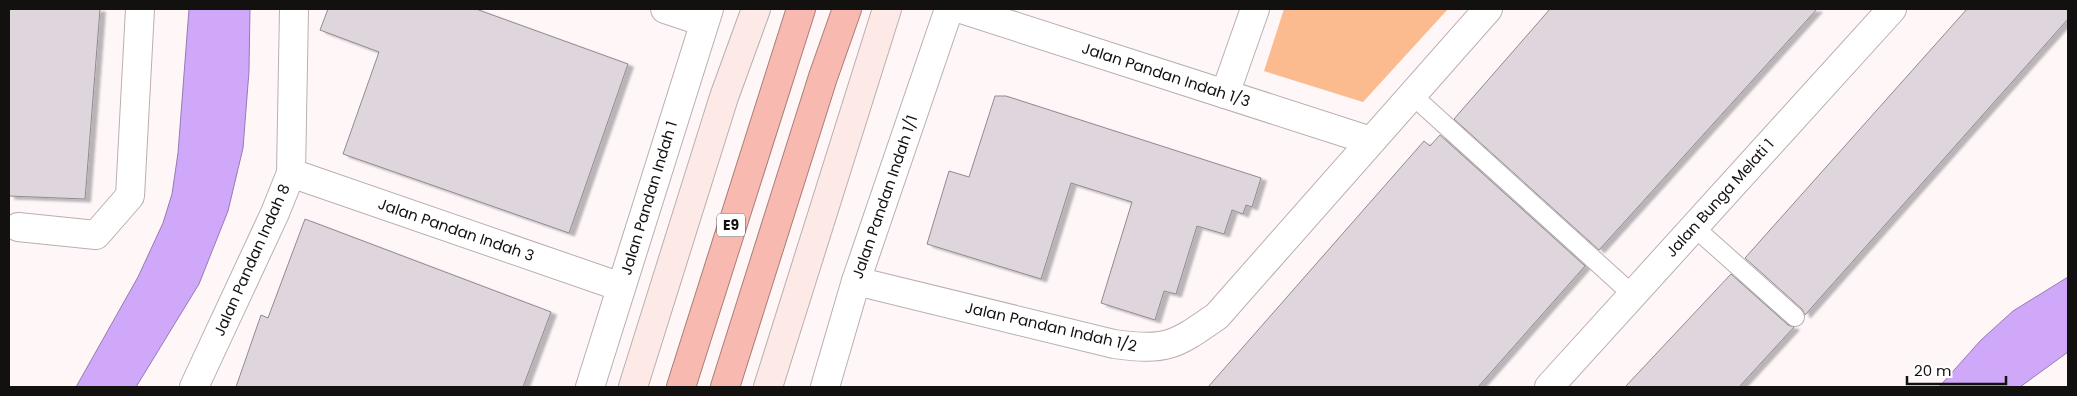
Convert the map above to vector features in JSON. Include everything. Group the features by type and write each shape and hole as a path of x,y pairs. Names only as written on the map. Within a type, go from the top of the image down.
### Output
{"highway":[{"name":"E9","path":"681,387 782,63 801,9"},
{"path":"725,387 823,77 847,9"}],"main road":[{"path":"633,387 724,96 756,9"},
{"path":"768,387 887,9"}],"street":[{"path":"18,227 96,235 130,196 140,9"},
{"name":"Jalan Pandan Indah 8","path":"194,387 275,213 291,173 294,9"},
{"path":"665,9 706,15"},
{"name":"Jalan Pandan Indah 1/1","path":"825,387 856,281 949,9"},
{"name":"Jalan Pandan Indah 1/3","path":"960,9 1371,141"},
{"path":"1225,94 1255,9"},
{"name":"Jalan Pandan Indah 1/2","path":"856,281 1114,344 1163,347 1186,338 1217,316 1488,9"},
{"name":"Jalan Bunga Melati 1","path":"1550,387 1892,9"},
{"name":"Jalan Pandan Indah 1","path":"590,387 706,15"},
{"name":"Jalan Pandan Indah 3","path":"291,173 621,286"}],"lane":[{"path":"1412,95 1633,295"},
{"path":"1694,227 1795,317"}],"shaded area":[{"path":"189,9 250,9 249,71 243,148 228,211 199,284 136,387 76,387 138,277 163,223 172,194 178,153"},
{"path":"1284,9 1448,9 1363,102 1264,71"},
{"path":"2068,277 2068,352 2020,387 1939,387 1981,340 2013,311"}],"building":[{"path":"9,9 100,9 85,199 9,196"},
{"path":"328,9 476,9 628,64 569,233 343,154 379,52 320,30"},
{"path":"1550,9 1817,9 1599,250 1454,119"},
{"path":"1967,9 2068,9 2068,19 1805,315 1802,309 1745,258"},
{"path":"995,96 1006,96 1261,178 1252,207 1246,205 1243,214 1232,210 1224,234 1197,226 1176,294 1164,291 1155,320 1101,303 1132,202 1071,183 1041,279 927,244 949,171 969,177"},
{"path":"1440,135 1585,266 1478,387 1208,387 1424,141 1430,146"},
{"path":"305,219 551,312 523,387 236,387 261,315 268,318"},
{"path":"1731,274 1788,325 1794,327 1739,387 1625,387"}]}
